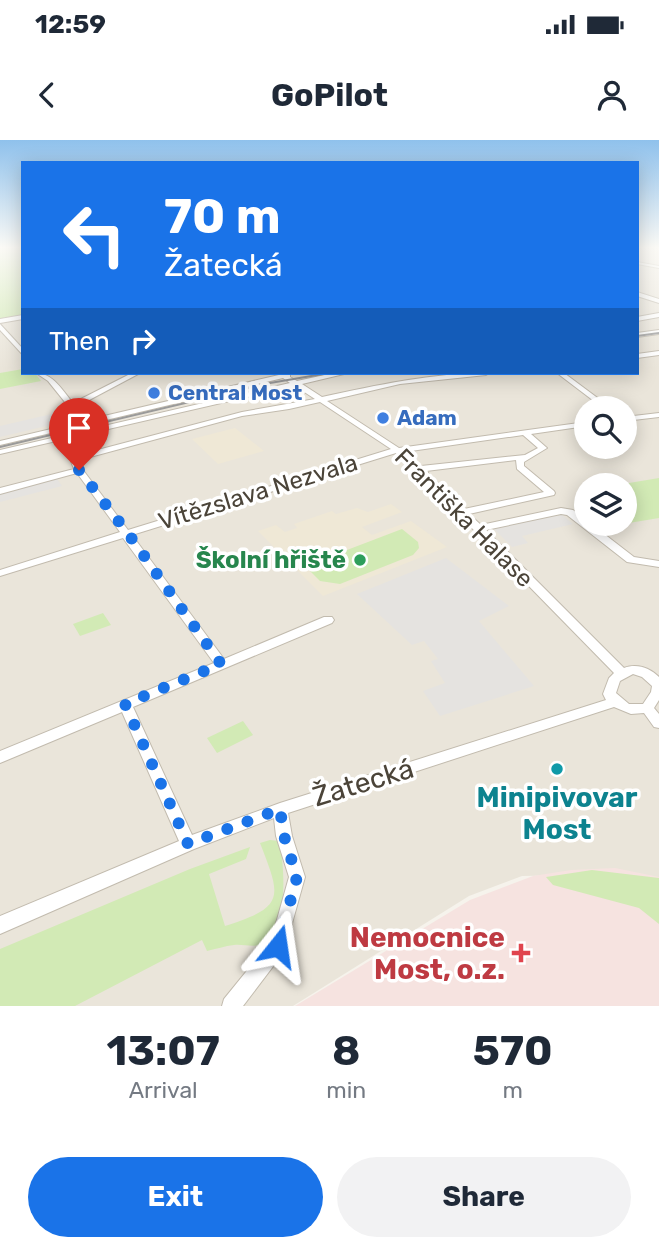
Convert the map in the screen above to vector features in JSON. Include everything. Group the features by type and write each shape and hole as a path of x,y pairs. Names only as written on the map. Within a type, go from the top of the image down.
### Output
{"street":[{"path":"639,295 659,301"},
{"path":"639,319 659,315"},
{"path":"21,318 0,323 21,350"},
{"path":"639,337 659,334"},
{"path":"639,356 659,353"},
{"path":"72,406 133,375"},
{"path":"2,438 85,422 278,375"},
{"name":"Františka Halase","path":"283,375 396,450 419,469 621,672"},
{"path":"0,452 331,375"},
{"path":"221,664 127,532 79,470 74,459 242,414 289,407 400,382 467,375"},
{"path":"563,375 592,396"},
{"path":"51,376 85,422"},
{"path":"637,418 659,415"},
{"name":"Vítězslava Nezvala","path":"0,573 396,450 574,426"},
{"path":"463,512 551,493 520,467 520,461 543,448 525,432"},
{"path":"419,469 514,456 525,457"},
{"path":"0,491 79,470"},
{"path":"478,528 561,511 570,512 631,560 659,564"},
{"path":"0,757 328,620"},
{"path":"640,670 659,685 647,708 626,709 609,694 611,685 621,672 640,670"},
{"name":"Žatecká","path":"0,925 188,844 280,809 615,702"},
{"path":"125,704 188,844"},
{"path":"647,708 659,723"},
{"path":"231,1006 278,946 297,877 284,836 280,809"}],"shaded area":[{"path":"639,288 659,288 659,881 635,874 522,876 469,896 293,1006 0,1006 0,319 21,315 21,375 639,375"},
{"path":"56,413 63,422 0,437 0,426"},
{"path":"235,428 264,451 218,464 192,439"},
{"path":"55,476 62,486 0,502 0,491"},
{"path":"391,504 402,512 362,527 372,535 411,521 447,547 323,596 258,531 276,525 285,532 297,528 294,524 332,511 336,514 357,508 368,512"},
{"path":"560,513 573,524 522,536 528,543 512,547 494,529"},
{"path":"446,558 509,606 479,621 534,686 440,716 423,691 445,683 431,661 438,659 424,641 412,645 357,594"},
{"name":"Nemocnice Most, o.z.","path":"615,868 659,877 659,1006 295,1006 470,900 533,876 571,870"}],"green space":[{"path":"0,288 21,288 21,315 0,319"},
{"path":"21,369 21,375 36,375 41,381 0,389 0,373"},
{"path":"659,478 659,518 637,522 637,482"},
{"name":"Školní hřiště","path":"402,529 418,542 419,548 413,555 340,584 320,581 305,566"},
{"path":"103,613 111,625 80,636 73,624"},
{"path":"243,721 253,735 217,753 207,738"},
{"path":"279,841 283,865 283,897 277,926 271,937 262,944 234,945 207,951 202,940 75,1006 0,1006 0,949 190,869 250,847 246,859 209,874 225,926 259,913 273,898 272,876 260,843"},
{"path":"592,870 659,878 659,924 639,908 553,885 546,877"}],"tram line":[{"path":"639,336 659,333"},
{"path":"0,447 270,383 317,375"}],"place":[{"name":"Central Most","path":"154,393"},
{"name":"Adam","path":"383,418"},
{"name":"Školní hřiště","path":"360,560"},
{"name":"Minipivovar Most","path":"557,769"},
{"name":"Nemocnice Most, o.z.","path":"521,953"}],"route":[{"path":"79,470 127,532 221,664 125,704 188,844 280,809 284,836 297,877 278,946"}]}
